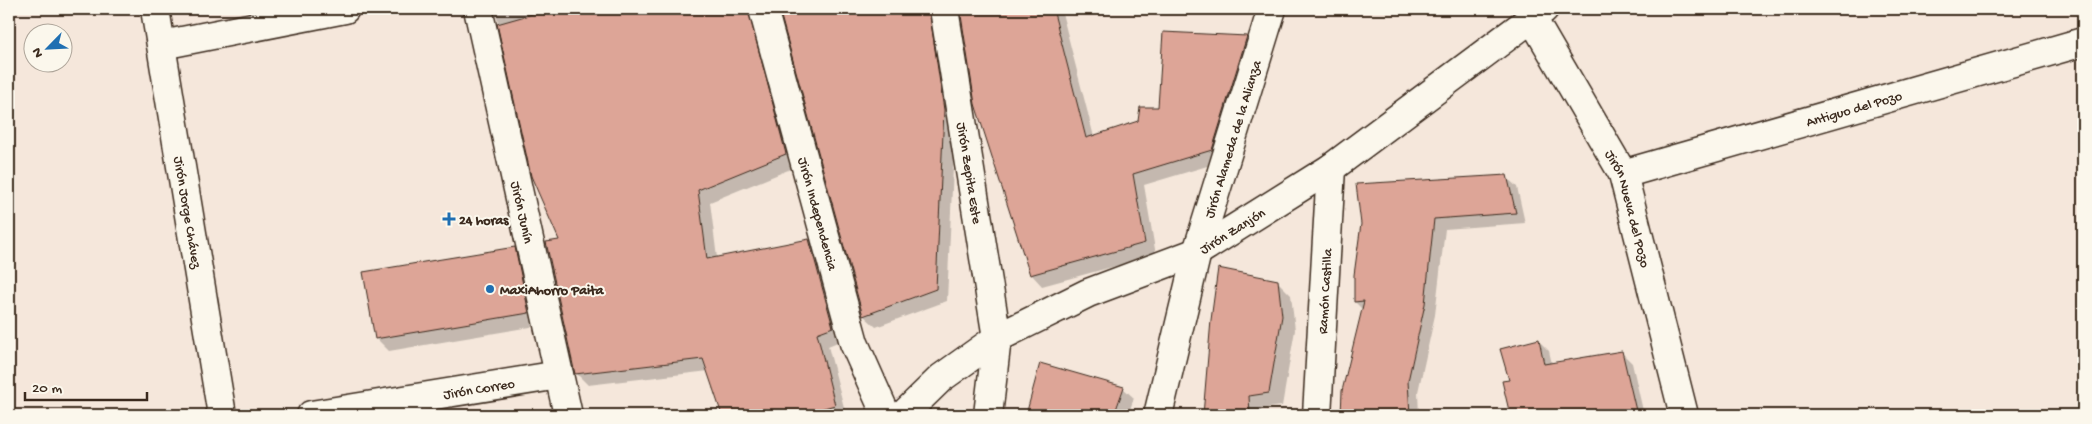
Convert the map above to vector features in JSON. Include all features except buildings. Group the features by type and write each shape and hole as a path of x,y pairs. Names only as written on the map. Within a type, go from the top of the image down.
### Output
{"street":[{"name":"Jirón Jorge Chávez","path":"155,9 222,415"},
{"path":"162,45 344,9"},
{"name":"Jirón Junín","path":"478,9 568,415"},
{"name":"Jirón Independencia","path":"764,9 854,343 886,415"},
{"name":"Jirón Zepita Este","path":"944,9 997,338 988,415"},
{"name":"Jirón Alameda de la Alianza","path":"1158,415 1198,252 1272,9"},
{"name":"Jirón Zanjón","path":"903,415 941,378 997,338 1088,293 1198,252 1330,168 1538,13"},
{"name":"Jirón Nueva del Pozo","path":"1538,13 1623,174 1684,415"},
{"name":"Antiguo del Pozo","path":"1623,174 2083,42"},
{"name":"Ramón Castilla","path":"1317,415 1330,168"},
{"name":"Jirón Correo","path":"311,415 559,375"}],"place":[{"name":"24 horas","path":"449,219"},
{"name":"MaxiAhorro Paita","path":"490,289"}]}
